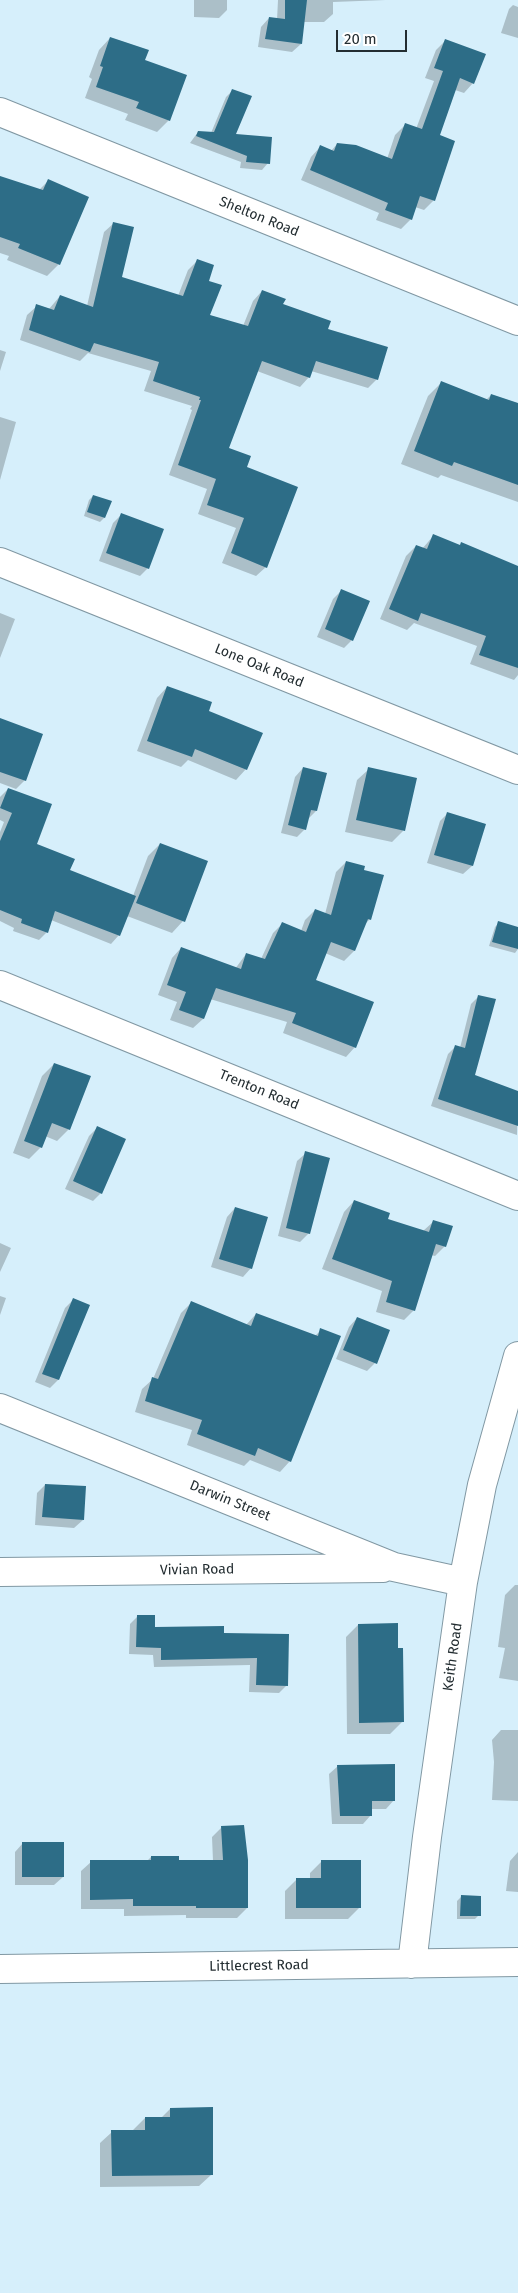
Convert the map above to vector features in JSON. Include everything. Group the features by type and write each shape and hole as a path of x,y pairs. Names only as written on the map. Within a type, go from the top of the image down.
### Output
{"street":[{"name":"Shelton Road","path":"0,112 518,321"},
{"name":"Lone Oak Road","path":"0,562 518,770"},
{"name":"Trenton Road","path":"0,984 518,1196"},
{"name":"Keith Road","path":"412,1964 427,1837 463,1582 482,1485 518,1356"},
{"name":"Darwin Street","path":"0,1408 394,1568 463,1582"},
{"name":"Vivian Road","path":"0,1572 394,1568"},
{"name":"Littlecrest Road","path":"0,1969 518,1962"}],"building":[{"path":"285,0 307,0 302,44 265,39 269,17 285,19"},
{"path":"110,37 149,50 145,60 187,75 170,121 136,108 139,102 96,87 103,67 100,66"},
{"path":"445,39 486,54 474,84 460,78 440,135 455,141 435,201 420,196 412,220 385,210 388,203 310,170 320,145 334,151 337,143 356,145 392,159 405,123 422,129 443,71 434,68"},
{"path":"232,89 252,96 236,134 272,137 270,164 246,162 247,156 196,136 198,131 214,132"},
{"path":"0,176 43,190 48,179 89,197 60,265 18,248 20,244 0,237"},
{"path":"113,222 134,227 122,277 183,296 197,259 214,265 209,281 222,285 210,315 248,326 262,290 286,299 283,304 331,321 328,329 388,347 378,380 316,361 310,378 262,361 229,448 251,456 247,467 298,487 267,568 231,553 244,518 207,505 216,479 178,465 201,400 199,400 200,397 153,381 159,362 94,343 90,352 29,330 36,304 54,310 60,295 93,307"},
{"path":"441,381 489,400 491,394 518,403 518,485 454,462 452,466 414,451"},
{"path":"93,495 112,501 105,518 87,512"},
{"path":"121,513 164,529 149,569 106,553"},
{"path":"433,534 460,545 461,542 518,566 518,668 479,655 486,636 421,613 418,621 389,609 416,545 427,549"},
{"path":"341,589 370,601 353,641 325,629"},
{"path":"167,686 212,702 209,711 263,733 247,770 195,749 192,757 147,741"},
{"path":"0,718 43,734 26,781 0,772"},
{"path":"303,767 327,773 317,811 311,810 306,830 288,825"},
{"path":"368,767 417,778 405,831 356,820"},
{"path":"8,788 52,804 37,844 75,859 70,870 136,896 120,936 55,911 48,933 21,923 22,919 0,910 0,841 12,813 0,808"},
{"path":"447,812 486,824 473,866 434,855"},
{"path":"160,843 208,861 185,922 136,903"},
{"path":"346,861 365,866 364,870 384,875 371,920 368,919 355,951 331,942 316,980 374,1002 356,1048 292,1023 296,1013 216,988 204,1019 179,1010 186,992 167,985 181,947 241,969 246,953 265,959 282,922 306,932 315,909 331,915"},
{"path":"498,921 518,927 518,949 492,942"},
{"path":"478,995 496,999 475,1075 518,1091 518,1126 438,1099 455,1045 465,1048"},
{"path":"54,1063 91,1076 70,1130 52,1123 42,1148 24,1141"},
{"path":"97,1126 126,1139 102,1194 73,1181"},
{"path":"305,1151 330,1158 310,1234 286,1228"},
{"path":"354,1200 390,1213 388,1219 429,1232 433,1220 453,1226 446,1247 436,1244 415,1311 386,1302 392,1281 332,1259"},
{"path":"235,1207 268,1217 252,1269 219,1259"},
{"path":"73,1298 90,1305 59,1380 42,1374"},
{"path":"191,1301 251,1326 256,1313 318,1336 320,1328 341,1336 291,1462 258,1448 255,1456 197,1434 202,1420 145,1401 152,1377 158,1379"},
{"path":"357,1317 390,1330 377,1364 343,1350"},
{"path":"45,1484 86,1486 84,1520 42,1517"},
{"path":"137,1615 155,1615 155,1627 224,1626 224,1633 289,1634 288,1686 256,1685 257,1658 161,1660 161,1648 136,1647"},
{"path":"398,1623 398,1648 403,1648 404,1722 359,1723 358,1624"},
{"path":"395,1764 395,1801 372,1801 372,1816 340,1816 337,1765"},
{"path":"244,1825 248,1860 248,1908 133,1906 133,1899 90,1900 90,1860 151,1860 151,1856 179,1856 179,1860 223,1860 221,1826"},
{"path":"22,1842 64,1842 64,1877 22,1877"},
{"path":"321,1860 361,1860 361,1908 296,1908 296,1878 321,1878"},
{"path":"461,1895 481,1896 481,1916 460,1916"},
{"path":"213,2107 213,2175 112,2176 111,2130 145,2130 145,2117 170,2117 170,2108"}]}
